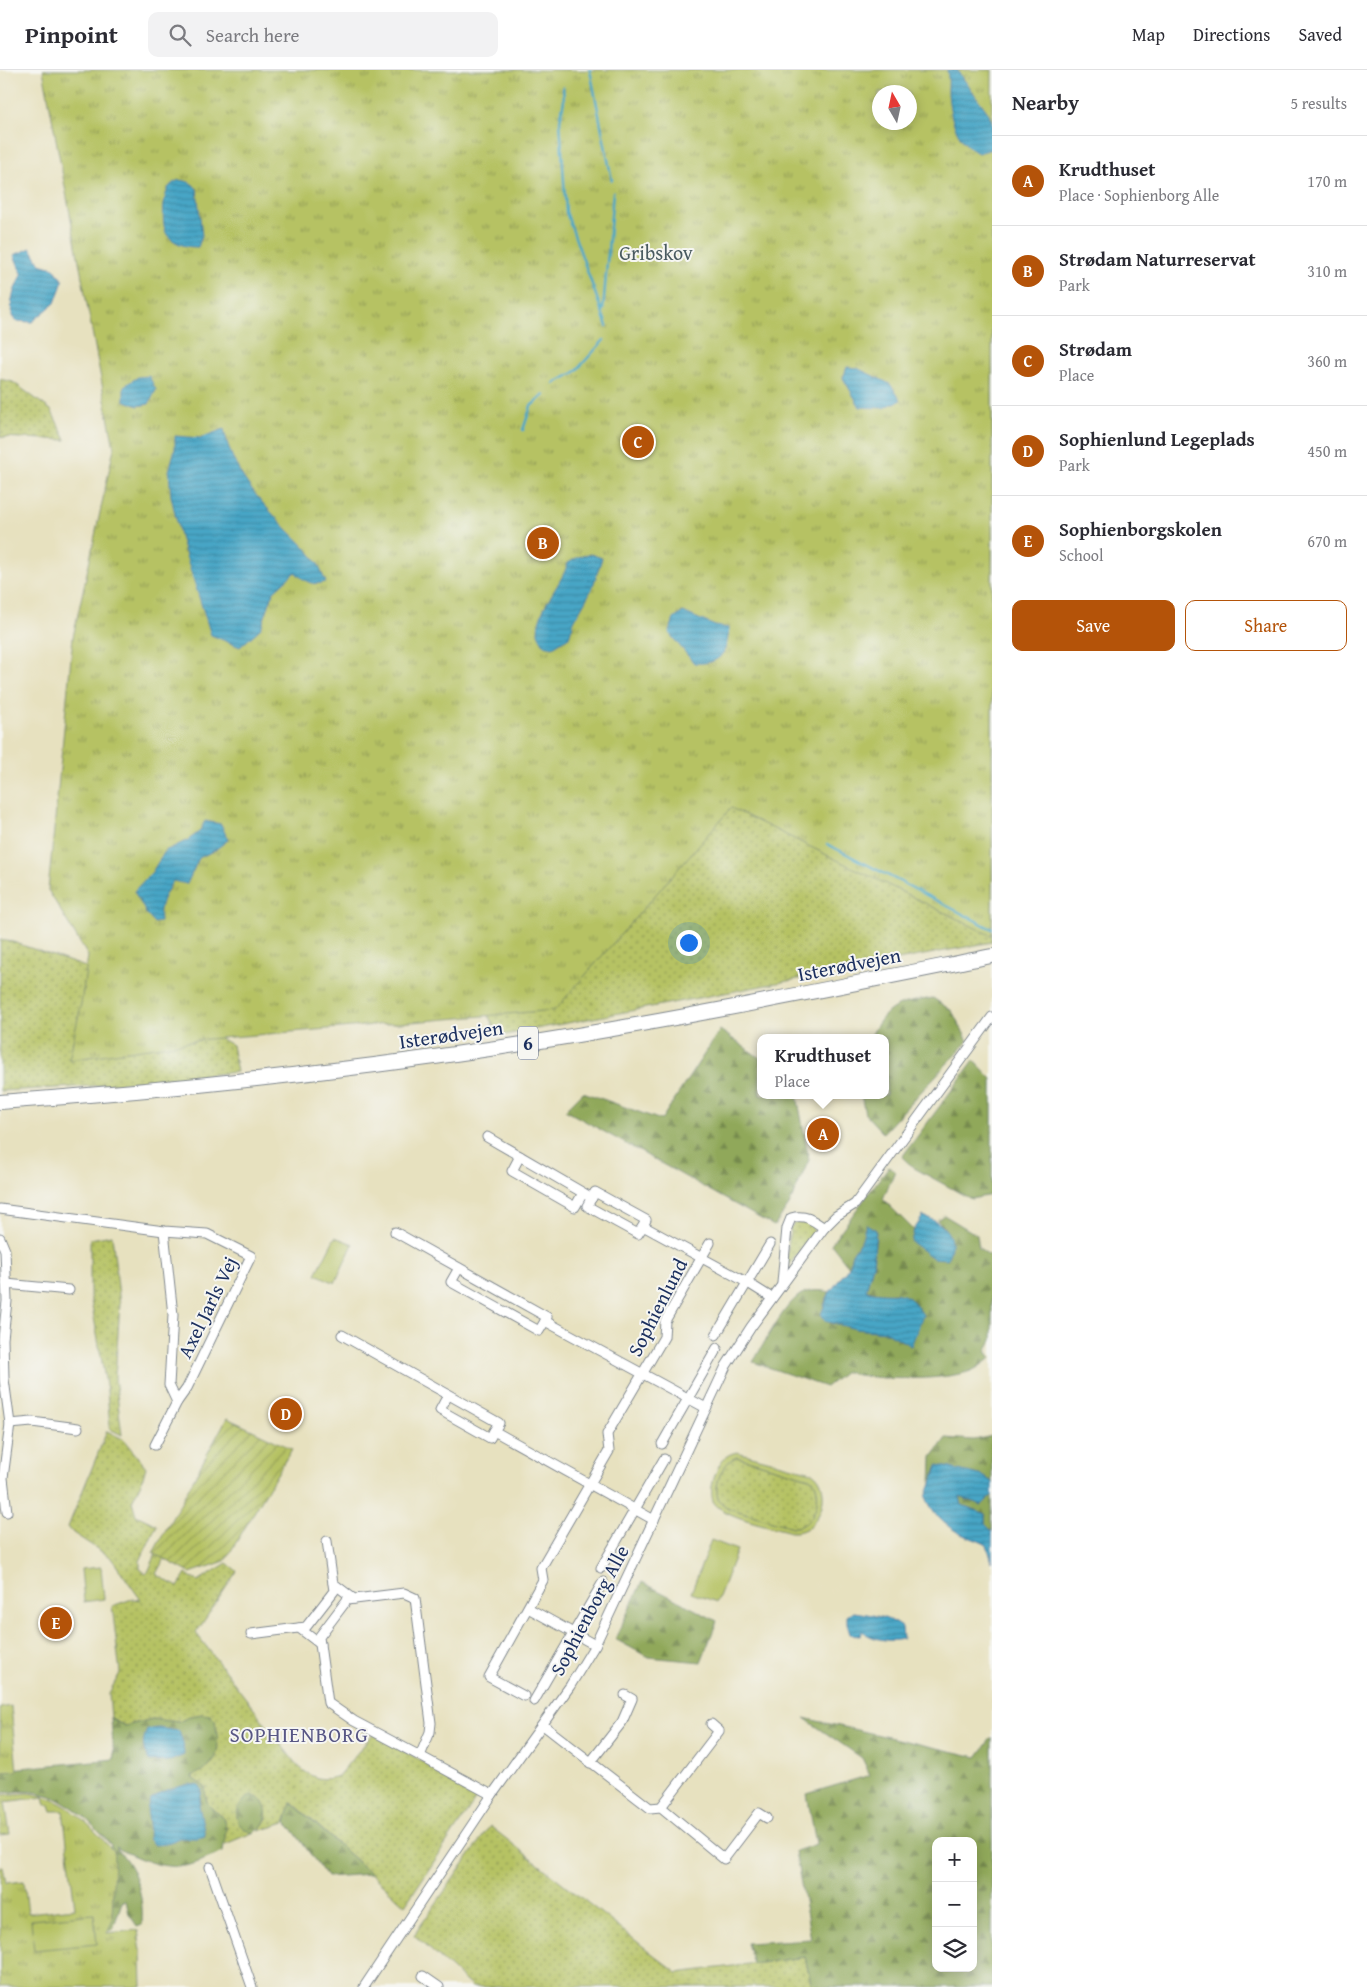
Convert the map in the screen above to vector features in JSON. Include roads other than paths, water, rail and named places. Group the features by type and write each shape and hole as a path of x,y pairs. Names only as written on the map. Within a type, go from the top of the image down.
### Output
{"highway":[{"name":"Isterødvejen","path":"0,1102 136,1092 258,1079 498,1048 693,1015 992,956"}],"street":[{"name":"Sophienborg Alle","path":"364,1987 492,1795 570,1686 594,1645 726,1366 782,1283 824,1228 836,1216 855,1204 992,1017"},
{"name":"Sophienlund","path":"487,1137 592,1198 595,1192 646,1220 643,1226 772,1298"},
{"path":"520,1156 512,1171 575,1207 583,1193"},
{"path":"592,1198 587,1206 638,1234 643,1226"},
{"name":"Axel Jarls Vej","path":"0,1209 164,1231 207,1234 251,1256 187,1388 177,1402 155,1445"},
{"name":"Sophienborg Alle","path":"782,1283 787,1228 792,1218 802,1216 824,1228"},
{"name":"Axel Jarls Vej","path":"164,1231 173,1315 169,1385 177,1402"},
{"name":"Sophienlund","path":"395,1232 547,1317 545,1321 706,1408"},
{"path":"0,1238 5,1250 7,1301 3,1339 4,1379 10,1424 2,1470 7,1512"},
{"name":"Sophienlund","path":"524,1696 490,1676 543,1580 541,1568 608,1451 607,1434 664,1337 665,1321 710,1243"},
{"path":"716,1335 770,1244"},
{"path":"459,1268 451,1282 539,1331 545,1321"},
{"path":"6,1284 69,1290"},
{"path":"342,1335 499,1423 490,1438 440,1410 448,1395"},
{"path":"662,1444 717,1348"},
{"path":"10,1424 32,1422 78,1428"},
{"path":"494,1431 654,1520"},
{"path":"600,1568 664,1459"},
{"path":"251,1634 306,1627 334,1591 327,1541"},
{"path":"534,1701 604,1582"},
{"path":"333,1583 354,1599"},
{"path":"420,1756 430,1732 431,1723 415,1598 404,1594 348,1600 319,1637 328,1703 354,1721 492,1795"},
{"path":"528,1608 594,1645"},
{"path":"299,1628 320,1644"},
{"path":"590,1763 622,1722 632,1699 625,1695"},
{"path":"661,1807 719,1731 711,1724"},
{"path":"543,1725 650,1808 661,1807 724,1859 760,1813 767,1818"},
{"path":"210,1867 252,1987"},
{"path":"424,1976 438,1987"}],"water":[{"path":"947,70 957,70 989,114 992,124 992,149 978,153 970,148 959,136 950,111"},
{"path":"179,180 189,182 197,189 202,236 198,247 179,244 169,237 164,227 163,212 167,191 171,184"},
{"path":"31,248 40,264 54,268 63,281 55,303 32,322 15,321 12,303 14,291 22,274 14,255"},
{"path":"847,367 857,368 890,384 901,400 883,408 860,407 843,378"},
{"path":"149,376 156,390 149,404 138,406 124,400 124,386 138,377"},
{"path":"224,429 233,459 256,496 304,546 318,564 326,582 316,584 309,582 295,572 274,591 261,628 240,647 211,635 181,540 171,496 169,471 175,449 175,436 200,438"},
{"path":"590,554 602,558 592,589 574,621 569,637 553,647 544,645 538,631 539,622 546,605 568,563 578,557"},
{"path":"683,612 715,626 729,628 724,651 721,656 711,662 694,663 669,633 674,619"},
{"path":"205,821 221,824 228,840 215,850 199,858 187,884 173,881 162,900 160,922 154,923 147,915 134,891 152,872 165,851 188,840 199,832"},
{"path":"923,1216 943,1226 950,1237 951,1244 947,1259 933,1258 911,1242 914,1230"},
{"path":"866,1224 876,1230 873,1265 866,1290 904,1295 916,1305 923,1315 911,1346 887,1332 856,1329 825,1321 821,1314 830,1292 849,1267 852,1254 862,1239"},
{"path":"938,1465 983,1476 992,1482 992,1495 982,1505 960,1497 962,1505 985,1514 985,1524 992,1531 992,1562 987,1545 950,1527 941,1520 931,1507 926,1497"},
{"path":"853,1612 879,1616 897,1624 902,1627 903,1639 882,1640 862,1631 860,1635 850,1634 847,1616"},
{"path":"158,1728 179,1731 184,1755 170,1761 150,1762 143,1743 147,1730"},
{"path":"189,1784 199,1786 202,1790 199,1805 205,1836 179,1838 166,1844 154,1845 148,1839 149,1823 147,1809 151,1799 164,1791"}],"waterway":[{"path":"590,70 612,180"},
{"path":"563,87 564,100 560,121 566,212 607,326"},
{"path":"603,310 613,192"},
{"path":"554,384 575,372 604,340"},
{"path":"523,430 531,406 544,395"},
{"path":"827,844 992,929"}],"place":[{"name":"Strødam","path":"638,442"},
{"name":"Strødam Naturreservat","path":"543,543"},
{"name":"Krudthuset","path":"823,1134"},
{"name":"Sophienlund Legeplads","path":"286,1414"},
{"name":"Sophienborgskolen","path":"56,1623"}],"district":[{"name":"SOPHIENBORG","path":"299,1734"}],"park label":[{"name":"Gribskov","path":"656,252"}]}
